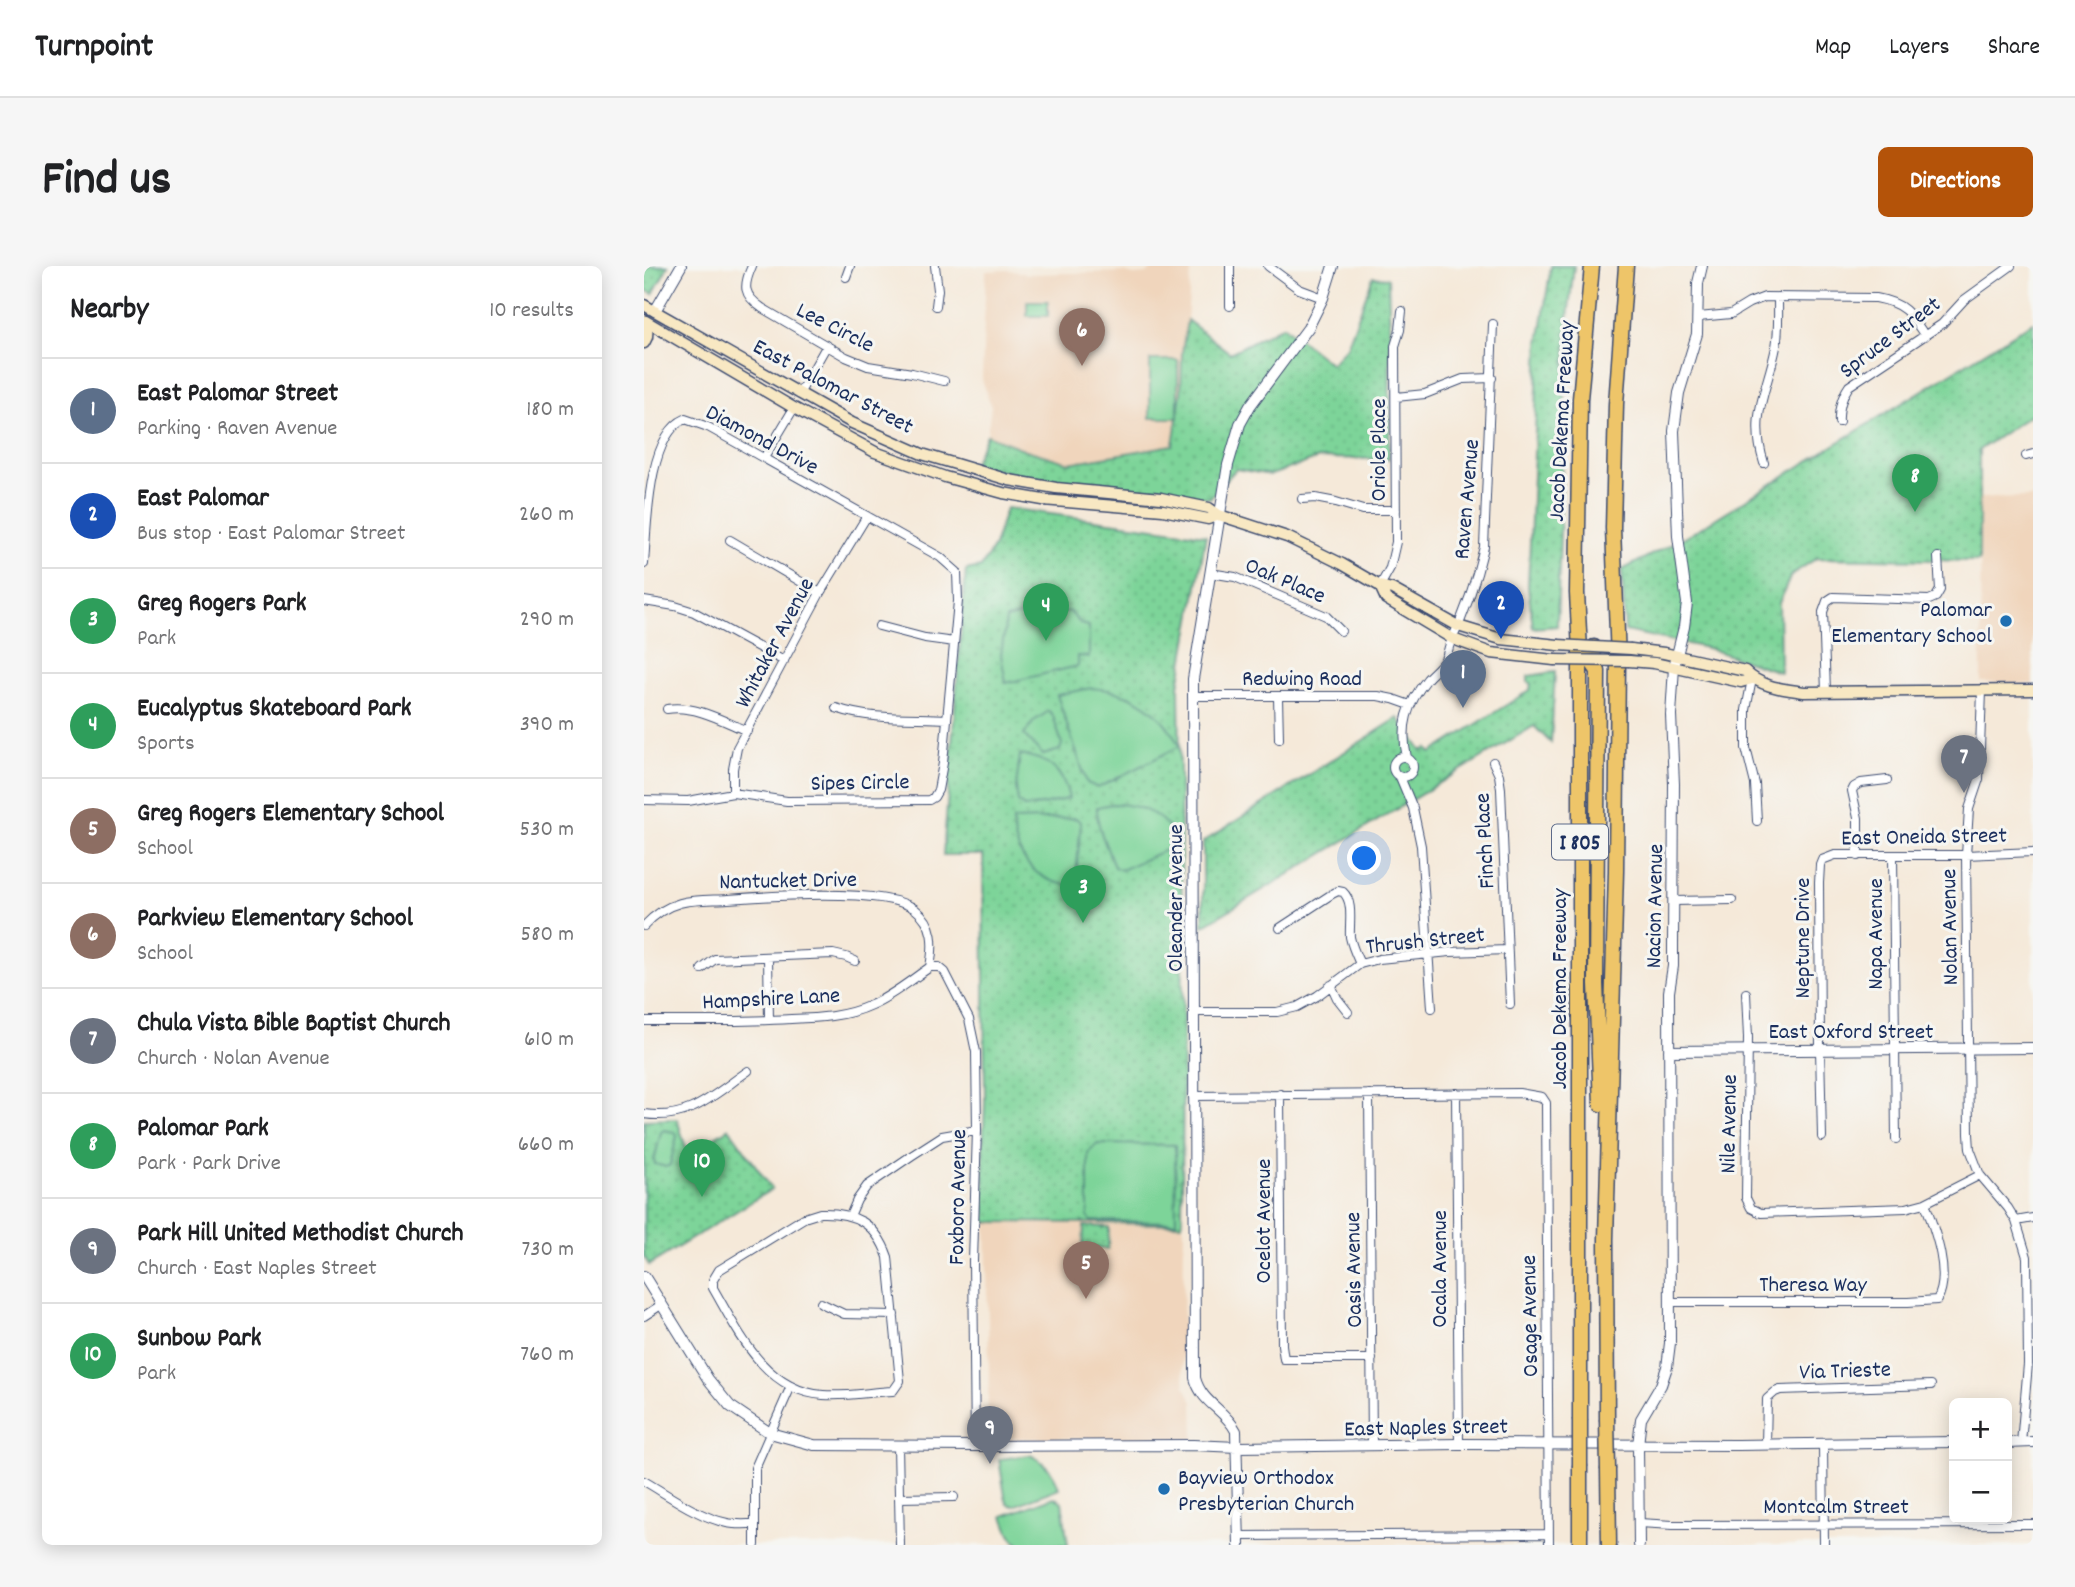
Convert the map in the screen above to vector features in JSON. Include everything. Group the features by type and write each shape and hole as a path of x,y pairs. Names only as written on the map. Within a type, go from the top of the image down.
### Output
{"highway":[{"name":"Jacob Dekema Freeway","path":"1580,1545 1580,651 1577,593 1580,399 1592,266"},
{"name":"I 805","path":"1609,1545 1606,1239 1618,686 1614,500 1616,404 1626,266"},
{"path":"1594,657 1588,671 1606,1239"},
{"path":"1580,1419 1592,758"}],"main road":[{"name":"East Palomar Street","path":"644,305 852,423 922,454 1007,479 1056,488 1161,498 1209,508 1219,515 1287,537 1380,586 1392,589 1458,626 1501,639 1558,645 1594,657 1675,662 1745,671 1752,679 1778,689 2033,690"},
{"path":"644,342 647,337 645,323 655,311"},
{"name":"East Palomar Street","path":"645,323 874,452 945,477 1043,500 1163,510 1208,520 1219,515"},
{"path":"766,391 799,394"},
{"path":"794,408 803,406 831,411"},
{"path":"989,489 1001,485 1007,479"},
{"name":"East Palomar Street","path":"1380,586 1386,600 1453,639 1491,653 1554,660 1594,657 1631,649 1675,662"}],"street":[{"path":"655,311 681,266"},
{"name":"Lee Circle","path":"752,266 747,276 746,289 750,298 762,308 846,357 868,366 944,381"},
{"path":"846,277 850,266"},
{"path":"935,266 936,306"},
{"path":"1230,266 1230,306"},
{"path":"1268,266 1299,289 1323,298"},
{"name":"Oleander Avenue","path":"1239,1541 1236,1431 1231,1420 1205,1398 1195,1378 1192,679 1231,450 1240,424 1257,396 1308,328 1323,298 1333,266"},
{"name":"Nacion Avenue","path":"1639,1545 1638,1444 1641,1419 1661,1385 1670,1343 1669,992 1673,966 1671,715 1675,662 1684,627 1686,603 1678,536 1674,431 1679,393 1695,346 1699,317 1698,283 1702,266"},
{"name":"Spruce Street","path":"1839,422 1845,391 1849,386 1942,324 1964,300 2011,266"},
{"path":"1699,317 1731,314 1749,303 1765,298 1876,298 1890,300 1905,308 1911,313 1924,336"},
{"path":"1764,463 1757,435 1758,419 1777,344 1778,298"},
{"name":"Oriole Place","path":"1380,586 1390,568 1396,542 1395,346 1402,311"},
{"name":"Raven Avenue","path":"1396,760 1403,742 1410,705 1447,656 1477,575 1483,548 1493,324"},
{"path":"799,394 827,345"},
{"path":"1396,397 1425,394 1463,379 1492,378"},
{"path":"764,458 794,408"},
{"name":"Diamond Drive","path":"644,564 653,470 667,435 677,423 685,419 708,426 940,557 957,572"},
{"path":"1302,499 1315,498 1363,510 1396,510"},
{"name":"Whitaker Avenue","path":"733,793 733,769 737,748 820,593 867,516"},
{"path":"730,540 820,593"},
{"path":"1826,691 1823,612 1827,601 1833,597 1929,600 1936,597 1940,590 1938,557"},
{"name":"Sipes Circle","path":"644,800 688,801 733,793 787,801 929,800 934,797 943,763 958,601 957,572"},
{"name":"Oak Place","path":"1210,573 1235,577 1326,616 1341,631"},
{"path":"644,601 694,612 784,661"},
{"path":"879,625 925,638 954,642"},
{"path":"1752,679 1746,709 1746,748 1755,783 1756,821"},
{"name":"Nolan Avenue","path":"1982,690 1979,779 1969,809 1966,855 1969,1134 1970,1149 1980,1175 2016,1221 2027,1257 2028,1364 2021,1443"},
{"name":"Redwing Road","path":"1192,695 1378,696 1410,705"},
{"path":"1278,696 1279,739"},
{"path":"836,708 849,713 868,715 947,719"},
{"path":"667,709 702,711 747,731"},
{"name":"Raven Avenue","path":"1403,742 1407,758"},
{"path":"1412,803 1394,769 1396,760 1407,758 1413,764 1410,775 1412,803 1421,846 1432,1008"},
{"name":"Finch Place","path":"1493,762 1501,789 1510,1003"},
{"path":"1400,777 1410,775"},
{"path":"1858,856 1858,818 1852,791 1861,783 1887,780"},
{"name":"East Oneida Street","path":"1820,865 1828,856 2033,852"},
{"name":"Napa Avenue","path":"1893,855 1896,1139"},
{"name":"Neptune Drive","path":"1820,865 1822,1137"},
{"path":"1280,928 1332,894 1343,892 1349,898 1350,936 1360,964"},
{"name":"Nantucket Drive","path":"644,926 664,909 685,901 812,894 860,896 904,903 920,914 928,924 933,941 930,967"},
{"path":"1673,901 1732,900"},
{"name":"Thrush Street","path":"1193,1012 1277,1012 1297,1007 1317,996 1360,964 1379,959 1429,954 1507,950"},
{"path":"702,969 715,959 833,954 855,961"},
{"path":"768,957 769,1020"},
{"name":"Hampshire Lane","path":"644,1021 769,1020 846,1014 871,1005 911,982 930,967"},
{"name":"Foxboro Avenue","path":"930,967 939,967 945,972 969,1018 976,1052 975,1446"},
{"path":"1331,985 1348,1012"},
{"name":"Nile Avenue","path":"1746,993 1746,1198 1751,1208 1761,1213 1889,1210 1925,1203"},
{"name":"East Oxford Street","path":"1669,1051 2033,1048"},
{"path":"644,1114 681,1114 748,1071"},
{"path":"1193,1096 1456,1093"},
{"name":"Osage Avenue","path":"1456,1093 1520,1093 1542,1097 1546,1104 1549,1545"},
{"name":"Ocala Avenue","path":"1456,1093 1458,1444"},
{"name":"Ocelot Avenue","path":"1280,1094 1283,1359 1372,1359"},
{"name":"Oasis Avenue","path":"1369,1094 1372,1445"},
{"path":"850,1216 867,1186 942,1136 977,1130"},
{"path":"1925,1203 1980,1175"},
{"name":"Theresa Way","path":"1669,1302 1937,1300 1941,1282 1938,1240 1925,1203"},
{"path":"820,1213 850,1216 864,1222 883,1241 888,1257 900,1381 893,1391 823,1395 810,1393 773,1376 758,1361 713,1288 715,1275 804,1218 820,1213"},
{"path":"2016,1221 2033,1218"},
{"name":"East Naples Street","path":"644,1276 708,1379 730,1406 770,1433 814,1445 1237,1447 1949,1442"},
{"path":"821,1303 844,1314 894,1315"},
{"path":"644,1317 661,1305"},
{"name":"Via Trieste","path":"1766,1445 1767,1399 1780,1390 1931,1385"},
{"path":"755,1545 755,1468 791,1386"},
{"path":"2012,1443 2033,1442"},
{"path":"1823,1443 1824,1545"},
{"path":"898,1445 900,1545"},
{"path":"644,1481 702,1514 732,1524 755,1524"},
{"path":"899,1498 954,1497"},
{"name":"Montcalm Street","path":"1639,1523 2033,1524"},
{"path":"1239,1541 1549,1534"}],"shaded area":[{"path":"1157,266 1191,271 1182,353 1181,393 1173,445 1069,463 987,435 991,406 982,379 986,271 1010,270 1027,274 1123,272 1134,275 1146,274"},
{"name":"Palomar Elementary School","path":"2033,497 2033,684 1981,682 1980,498"},
{"path":"986,1222 1182,1224 1183,1371 1185,1387 1193,1402 1194,1439 994,1438 987,1431 989,1369"}],"green space":[{"path":"644,266 668,266 653,294 644,289"},
{"path":"1551,266 1574,266 1567,326 1557,626 1533,628 1528,587 1539,343"},
{"path":"1373,277 1388,278 1389,459 1319,458 1271,475 1236,469 1210,498 1025,476 973,464 987,435 1069,463 1173,445 1181,393 1182,353 1187,320 1230,353 1283,326 1331,364 1347,347"},
{"path":"1027,301 1048,301 1048,316 1027,316"},
{"path":"2033,322 2033,413 1979,450 1979,561 1817,558 1791,575 1779,603 1780,672 1707,648 1625,631 1622,570 1689,535"},
{"path":"1150,360 1178,360 1178,418 1150,418"},
{"path":"1006,508 1206,535 1179,686 1183,1014 1182,1224 986,1222 983,1148 983,855 943,855 966,570 981,567 994,546"},
{"path":"1069,611 1081,624 1089,626 1089,657 1078,656 1078,666 1006,683 1001,655 1006,619 1033,612 1053,615"},
{"path":"1555,672 1551,743 1534,726 1203,926 1203,842 1398,718 1422,751 1427,748 1431,753 1530,690 1528,676"},
{"path":"1091,688 1126,695 1146,706 1163,721 1180,746 1098,788 1087,783 1057,695"},
{"path":"1049,711 1062,744 1060,750 1043,755 1024,735 1034,721"},
{"path":"1020,755 1039,759 1053,767 1063,780 1069,798 1024,807 1018,802 1016,787"},
{"path":"1112,804 1133,806 1152,813 1167,826 1177,845 1121,870 1114,867 1097,815 1097,807"},
{"path":"1076,818 1081,823 1075,886 1049,880 1030,866 1018,846 1013,820"},
{"path":"677,1119 688,1154 729,1128 772,1189 649,1265 644,1256 644,1120"},
{"path":"664,1130 676,1133 677,1136 670,1165 666,1167 655,1164 654,1161 661,1132"},
{"path":"1097,1144 1175,1145 1176,1222 1091,1221 1088,1217 1088,1153"},
{"path":"1084,1226 1109,1227 1108,1249 1083,1248"},
{"path":"1030,1455 1048,1468 1059,1488 1014,1506 1008,1504 999,1459"},
{"path":"1054,1497 1062,1502 1068,1545 1020,1545 1011,1536 1003,1516"}],"place":[{"name":"Parkview Elementary School","path":"1082,366"},
{"name":"Palomar Park","path":"1915,512"},
{"name":"Palomar Elementary School","path":"2006,621"},
{"name":"East Palomar","path":"1501,639"},
{"name":"Eucalyptus Skateboard Park","path":"1046,641"},
{"name":"East Palomar Street","path":"1463,708"},
{"name":"Chula Vista Bible Baptist Church","path":"1964,793"},
{"name":"Greg Rogers Park","path":"1083,923"},
{"name":"Sunbow Park","path":"702,1197"},
{"name":"Greg Rogers Elementary School","path":"1086,1299"},
{"name":"Park Hill United Methodist Church","path":"990,1464"},
{"name":"Bayview Orthodox Presbyterian Church","path":"1164,1489"}]}
